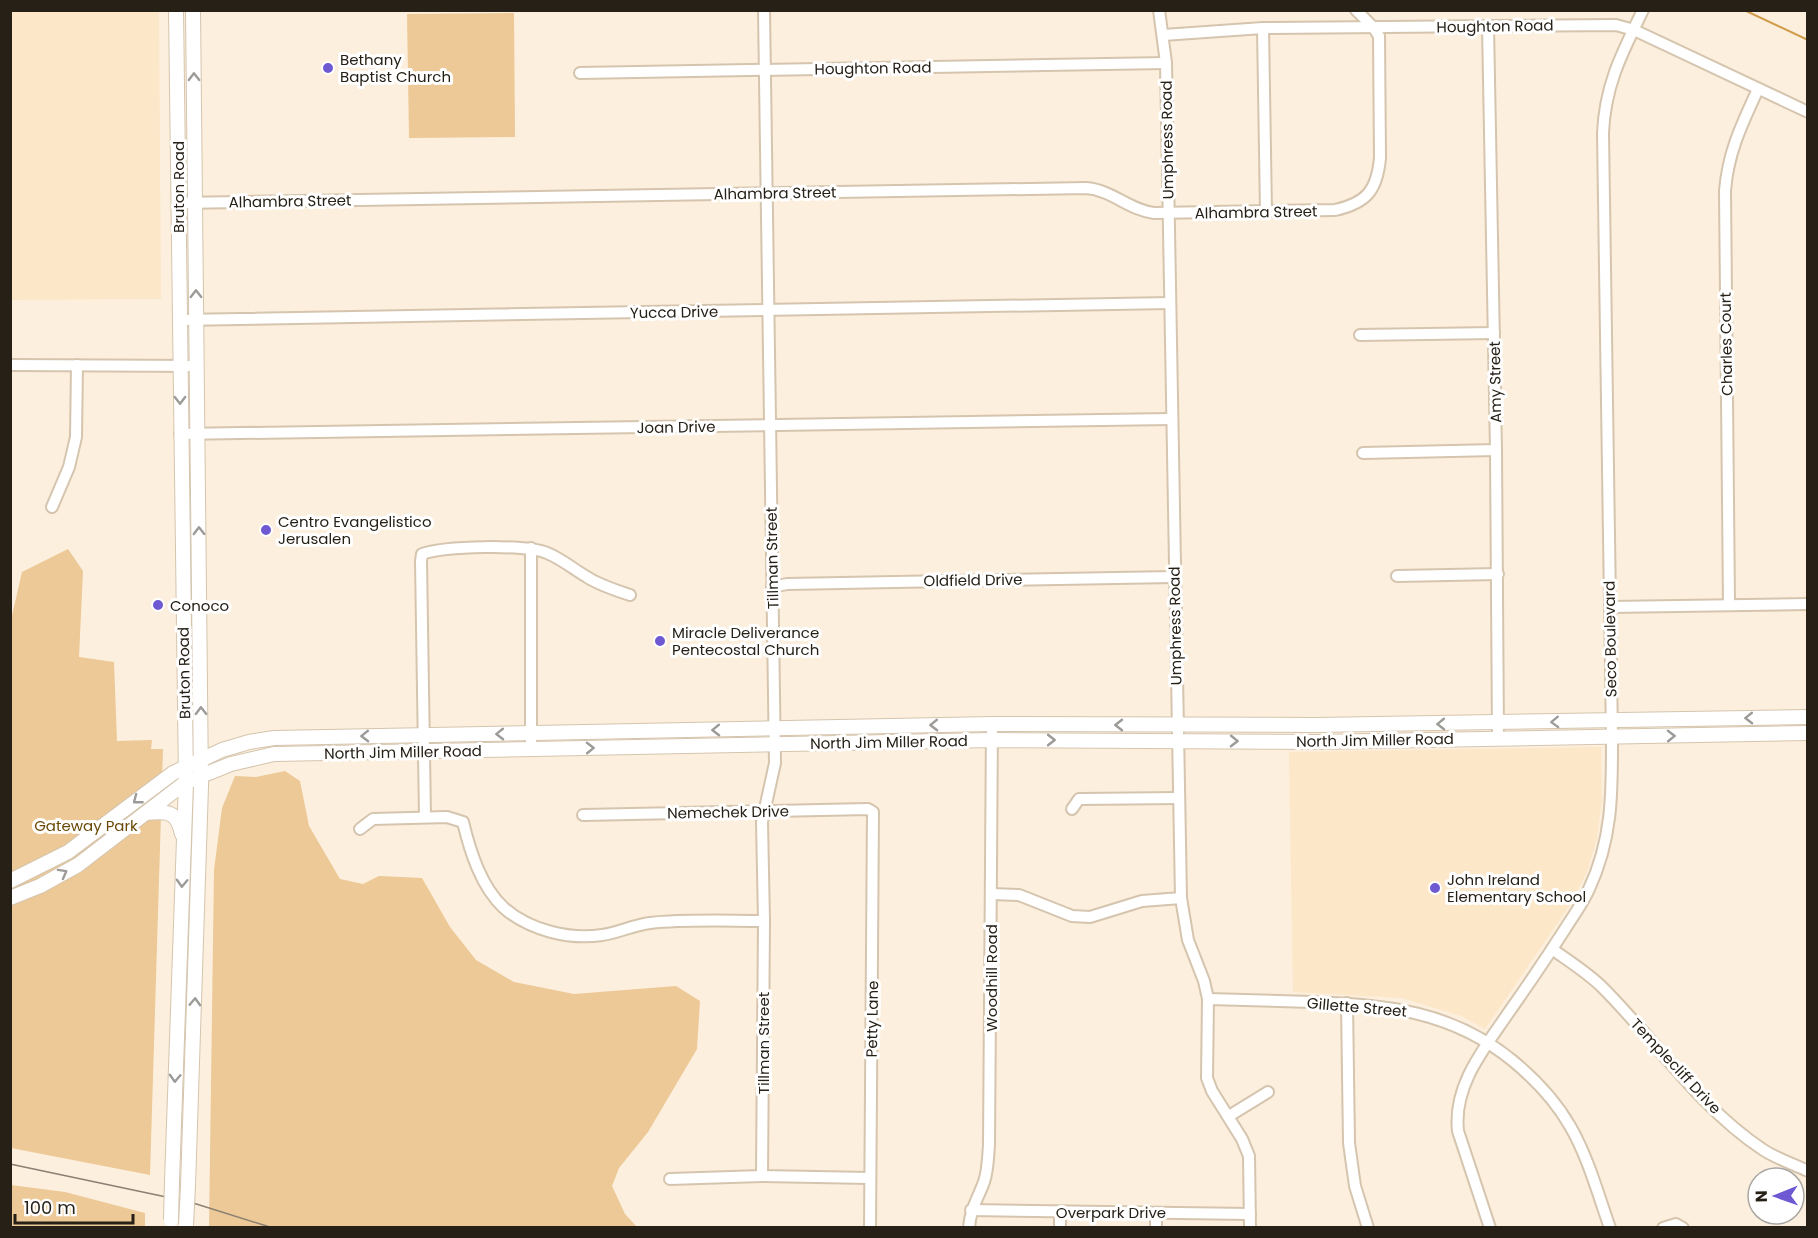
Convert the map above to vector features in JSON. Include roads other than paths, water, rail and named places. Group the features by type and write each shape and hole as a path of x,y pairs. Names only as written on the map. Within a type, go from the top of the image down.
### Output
{"main road":[{"name":"Bruton Road","path":"171,1223 186,783 176,10"},
{"name":"Bruton Road","path":"186,1226 201,775 193,10"},
{"path":"177,134 194,135"},
{"path":"182,564 199,564"},
{"name":"North Jim Miller Road","path":"10,881 68,852 169,776 201,758 249,742 274,738 992,724 1316,725 1808,717"},
{"path":"1316,725 1317,742"},
{"name":"North Jim Miller Road","path":"10,898 40,886 78,865 186,783 231,764 261,756 310,753 992,740 1317,742 1808,733"},
{"path":"310,737 310,753"},
{"path":"146,813 165,812 177,819 183,843"}],"street":[{"name":"Tillman Street","path":"762,1176 764,921 762,822 774,771 764,10"},
{"name":"Umphress Road","path":"1159,10 1166,63 1173,577 1181,898 1188,940 1204,981 1208,999 1207,1078 1242,1139 1249,1156 1250,1227"},
{"path":"1356,10 1373,27"},
{"name":"Seco Boulevard","path":"1490,1227 1461,1145 1456,1117 1461,1091 1468,1074 1589,890 1602,854 1612,805 1603,126 1610,83 1643,10"},
{"name":"Houghton Road","path":"1163,35 1263,28 1608,24 1625,26 1808,112"},
{"name":"Amy Street","path":"1488,26 1498,574 1498,738"},
{"name":"Alhambra Street","path":"178,203 1086,188 1111,194 1144,212 1335,210 1350,207 1364,198 1373,189 1378,177 1380,158 1379,36 1373,27"},
{"path":"1263,28 1266,212"},
{"name":"Houghton Road","path":"580,73 1166,63"},
{"name":"Charles Court","path":"1729,604 1726,168 1733,143 1758,89"},
{"name":"Yucca Drive","path":"179,320 1170,303"},
{"path":"1360,335 1494,333"},
{"path":"10,365 197,366"},
{"path":"52,507 69,467 76,437 77,365"},
{"name":"Joan Drive","path":"180,434 1171,419"},
{"path":"1363,453 1496,450"},
{"path":"531,548 531,749"},
{"path":"425,818 422,554 447,549 531,548 546,552 564,561 588,578 630,595"},
{"path":"1397,576 1498,574"},
{"name":"Oldfield Drive","path":"772,587 787,584 1173,577"},
{"path":"1610,607 1808,604"},
{"name":"Woodhill Road","path":"969,1227 971,1210 984,1181 988,1165 992,724"},
{"path":"1072,809 1079,799 1179,798"},
{"name":"Nemechek Drive","path":"583,815 868,809 872,812"},
{"name":"Petty Lane","path":"870,1227 874,820 872,812"},
{"path":"360,829 373,819 447,817 463,822 474,860 486,883 503,907 526,923 553,933 579,937 604,935 628,927 664,921 764,921"},
{"path":"991,894 1019,895 1072,916 1090,917 1142,901 1181,898"},
{"name":"Templecliff Drive","path":"1552,949 1603,988 1696,1091 1732,1126 1763,1150 1808,1171"},
{"name":"Gillette Street","path":"1208,999 1347,1003 1395,1007 1457,1026 1489,1042 1524,1070 1557,1105 1581,1149 1610,1227"},
{"path":"1347,1003 1349,1143 1355,1186 1368,1227"},
{"path":"1229,1116 1268,1092"},
{"path":"670,1179 762,1176 870,1178"},
{"name":"Overpark Drive","path":"971,1210 1250,1214"},
{"path":"1060,1212 1060,1227"},
{"path":"1156,1213 1156,1227"},
{"path":"1663,1227 1676,1224 1683,1227"}],"waterway":[{"path":"1744,10 1808,40"}],"tram line":[{"path":"10,1164 190,1202 273,1228"}],"place":[{"name":"Bethany Baptist Church","path":"328,68"},
{"name":"Centro Evangelistico Jerusalen","path":"266,530"},
{"name":"Conoco","path":"158,605"},
{"name":"Miracle Deliverance Pentecostal Church","path":"660,641"},
{"name":"John Ireland Elementary School","path":"1435,888"}],"park label":[{"name":"Gateway Park","path":"86,825"}]}
